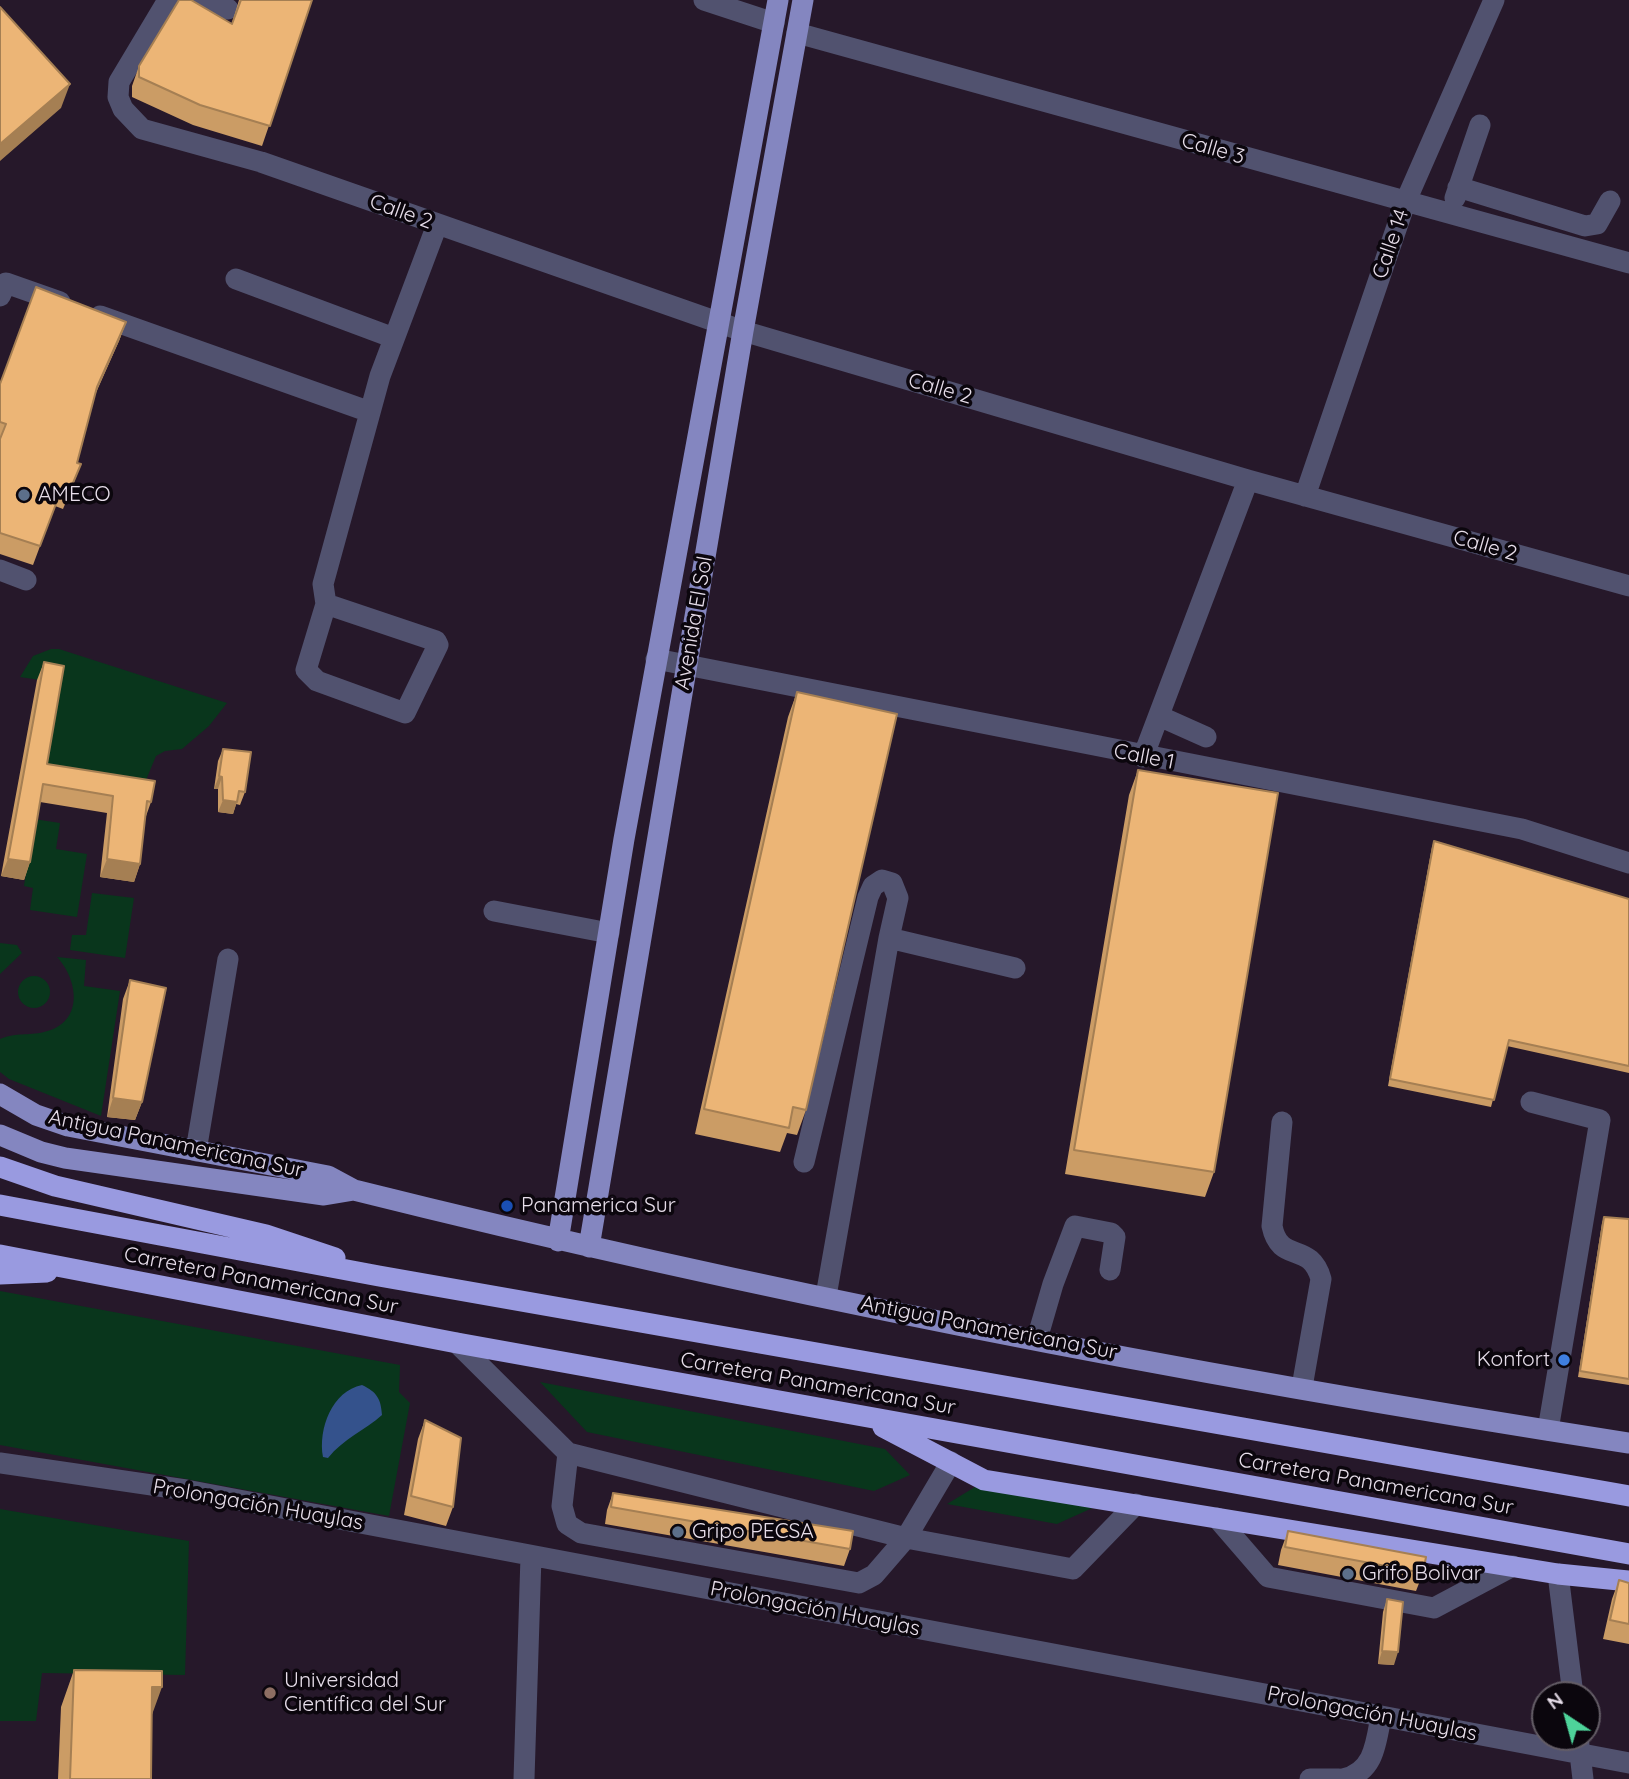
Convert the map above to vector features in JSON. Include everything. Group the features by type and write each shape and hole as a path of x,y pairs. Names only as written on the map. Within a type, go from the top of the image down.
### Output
{"highway":[{"path":"0,1167 55,1186 266,1235 379,1276"},
{"name":"Carretera Panamericana Sur","path":"0,1205 379,1276 1629,1496"},
{"name":"Carretera Panamericana Sur","path":"0,1255 457,1343 1629,1554"},
{"path":"0,1274 69,1269"},
{"path":"862,1417 984,1479 1558,1574 1629,1581"}],"main road":[{"name":"Avenida El Sol","path":"558,1241 656,659 778,0"},
{"name":"Avenida El Sol","path":"589,1247 743,331 803,0"},
{"name":"Antigua Panamericana Sur","path":"0,1094 36,1115 68,1126 328,1175 354,1190 558,1241 1037,1339 1629,1443"},
{"name":"Antigua Panamericana Sur","path":"0,1135 65,1158 324,1195 354,1190"}],"street":[{"name":"Calle 2","path":"168,0 163,4 119,82 118,97 123,109 142,129 261,162 743,331 1248,480 1629,586"},
{"path":"187,0 228,9"},
{"path":"704,0 774,23"},
{"name":"Calle 14","path":"1306,496 1405,203 1494,0"},
{"name":"Calle 3","path":"797,33 1629,263"},
{"path":"1450,213 1480,125"},
{"path":"1458,187 1585,226 1597,224 1610,201"},
{"path":"326,604 436,641 438,645 405,713 317,681 306,670 326,604 323,584 370,412 394,338 437,225"},
{"path":"236,279 394,338"},
{"path":"2,287 370,412"},
{"path":"1143,757 1248,480"},
{"path":"0,570 26,580"},
{"name":"Calle 1","path":"656,659 1143,757 1522,829 1629,863"},
{"path":"1159,716 1206,737"},
{"path":"804,1162 868,897 873,886 882,880 892,883 898,898 827,1296"},
{"path":"495,911 608,933"},
{"path":"889,938 1015,968"},
{"path":"196,1151 228,960"},
{"path":"1531,1102 1600,1120 1548,1430"},
{"path":"1282,1122 1272,1226 1275,1239 1285,1250 1309,1256 1317,1265 1321,1279 1302,1387"},
{"path":"1037,1339 1074,1226 1111,1233 1115,1237 1110,1270"},
{"path":"457,1343 568,1453 905,1538 1073,1569 1136,1504"},
{"path":"568,1453 562,1506 567,1524 581,1533 859,1583 874,1575 905,1538 951,1462"},
{"name":"Prolongación Huaylas","path":"0,1463 186,1490 1381,1716 1531,1738"},
{"path":"1217,1518 1268,1577 1434,1608 1513,1566"},
{"path":"524,1779 531,1556"},
{"path":"1558,1574 1571,1681"},
{"path":"1310,1779 1357,1776 1370,1762 1381,1716"},
{"path":"1580,1751 1583,1779"},
{"name":"Prolongación Huaylas","path":"1596,1751 1629,1763"}],"green space":[{"path":"59,649 227,703 209,726 182,749 165,751 156,756 146,780 42,780 59,683 20,677 33,656"},
{"path":"34,819 60,823 56,849 87,854 77,917 30,910 33,888 24,886"},
{"path":"92,893 134,898 125,958 70,950 72,935 86,935"},
{"path":"0,943 17,945 22,953 0,974"},
{"path":"57,957 86,960 84,986 120,991 101,1116 9,1079 0,1072 0,1039 44,1032 57,1027 66,1020 71,1011 73,989 70,978"},
{"path":"34,976 45,981 50,992 45,1003 34,1008 23,1003 18,992 23,981"},
{"path":"0,1291 400,1365 399,1392 410,1403 389,1516 0,1445"},
{"path":"540,1382 885,1449 910,1475 874,1491 587,1432"},
{"path":"975,1487 1099,1505 1057,1524 947,1504"},
{"path":"0,1509 189,1541 185,1675 42,1673 36,1721 0,1721"}],"water":[{"path":"362,1385 377,1397 382,1415 340,1445 328,1458 323,1457 323,1435 329,1413 343,1395"}],"building":[{"path":"179,0 191,0 232,24 241,0 312,0 270,126 200,105 139,77 139,66"},
{"path":"0,7 70,84 0,144"},
{"path":"36,287 126,322 97,387 77,463 81,464 70,490 62,488 40,546 0,533 0,439 6,424 0,422 0,384"},
{"path":"44,662 64,666 47,764 155,781 151,802 147,801 140,864 107,859 113,796 43,784 30,862 8,859"},
{"path":"797,692 897,714 806,1110 793,1107 789,1128 704,1109"},
{"path":"223,749 251,752 245,792 239,791 237,802 223,800 222,777 219,776"},
{"path":"1138,770 1278,793 1214,1172 1074,1150"},
{"path":"1434,841 1629,899 1629,1066 1509,1040 1494,1100 1390,1079"},
{"path":"130,980 166,988 142,1102 113,1098"},
{"path":"1604,1217 1629,1219 1629,1379 1580,1371"},
{"path":"425,1420 461,1438 453,1507 411,1496"},
{"path":"613,1493 853,1531 850,1549 611,1507"},
{"path":"1288,1531 1426,1557 1423,1573 1285,1547"},
{"path":"1619,1580 1629,1583 1629,1624 1610,1620"},
{"name":"Grifo Bolivar","path":"1387,1599 1403,1602 1398,1652 1382,1651"},
{"path":"74,1670 162,1671 162,1687 152,1687 151,1779 70,1779"}],"place":[{"name":"AMECO","path":"24,495"},
{"name":"Panamerica Sur","path":"507,1206"},
{"name":"Konfort","path":"1564,1360"},
{"name":"Gripo PECSA","path":"678,1532"},
{"name":"Grifo Bolivar","path":"1348,1574"},
{"name":"Universidad Científica del Sur","path":"270,1693"}]}
